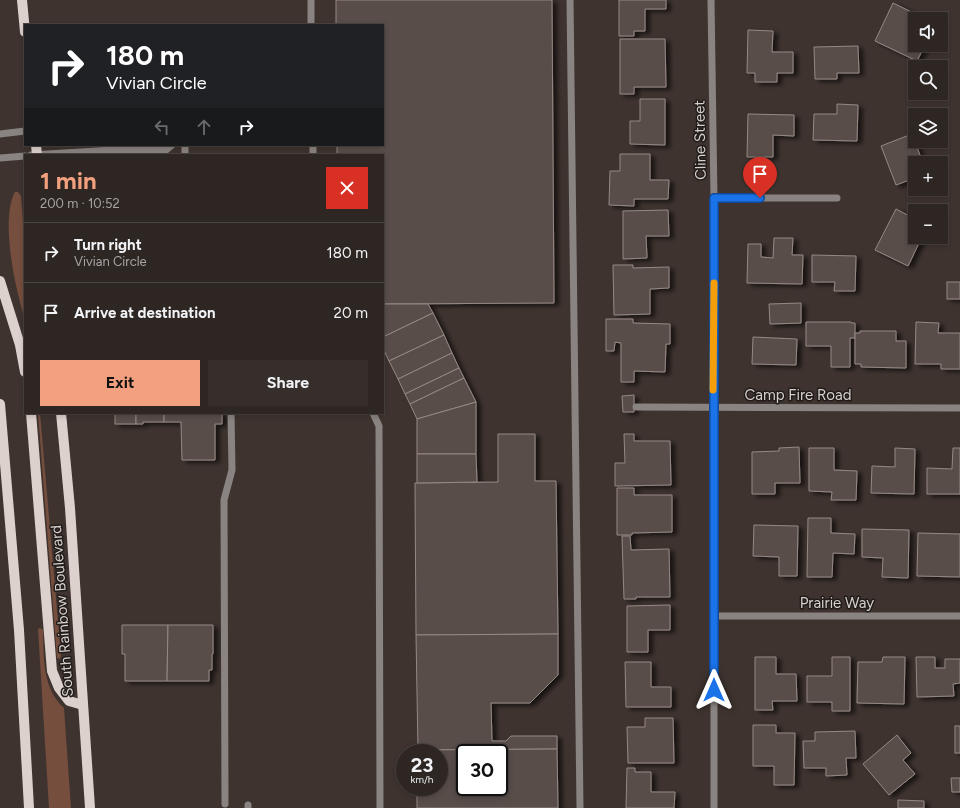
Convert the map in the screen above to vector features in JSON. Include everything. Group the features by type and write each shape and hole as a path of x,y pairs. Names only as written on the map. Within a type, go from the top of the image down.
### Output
{"main road":[{"path":"22,0 24,24"},
{"path":"0,281 20,345 24,367"},
{"path":"0,404 19,630 29,808"},
{"path":"31,414 52,671 59,688 69,700 83,705"},
{"name":"South Rainbow Boulevard","path":"61,414 70,508 90,808"}],"street":[{"path":"311,0 311,24"},
{"path":"570,0 580,808"},
{"name":"Cline Street","path":"711,0 714,198 714,808"},
{"path":"0,134 24,131"},
{"path":"52,154 113,150 166,150 171,146"},
{"path":"0,158 24,156"},
{"path":"714,198 837,198"},
{"name":"Camp Fire Road","path":"636,407 960,408"},
{"path":"225,804 224,500 232,470 231,414"},
{"path":"373,414 379,426 380,808"},
{"name":"Prairie Way","path":"713,616 960,616"}],"shaded area":[{"path":"15,192 18,192 21,196 24,233 24,316 13,273 9,236 11,204"},
{"path":"38,414 40,414 61,656 60,659 57,658"},
{"path":"40,628 43,630 44,662 48,682 57,700 64,708 71,808 49,808 38,629"}],"building":[{"path":"336,0 552,0 554,303 384,304 384,154 337,154 337,146 384,146 384,24 336,24"},
{"path":"619,0 666,0 666,9 645,9 645,31 634,31 634,36 619,36"},
{"path":"893,3 912,12 908,12 908,52 922,52 918,60 915,60 875,41"},
{"path":"748,30 773,31 772,52 793,52 793,73 777,73 777,82 755,82 755,73 747,73"},
{"path":"620,39 665,39 666,87 634,87 634,94 620,94"},
{"path":"858,46 859,73 837,73 837,79 815,79 814,47"},
{"path":"640,99 665,99 665,145 630,144 630,121 640,121"},
{"path":"837,104 858,105 857,141 813,140 814,114 837,114"},
{"path":"748,114 794,115 794,136 773,135 773,157 747,157"},
{"path":"908,136 908,148 917,148 920,156 908,156 908,181 896,185 881,146"},
{"path":"620,154 650,154 650,180 669,180 668,199 634,199 634,206 609,205 610,171 620,171"},
{"path":"896,209 908,215 908,244 919,244 908,266 875,250"},
{"path":"668,210 669,236 646,236 647,258 623,259 623,211"},
{"path":"774,238 793,238 792,255 803,255 802,284 747,283 748,244 761,244 761,257 773,258"},
{"path":"812,255 856,256 855,291 834,291 835,282 812,282"},
{"path":"613,265 633,265 633,268 669,267 669,288 650,289 650,314 614,315"},
{"path":"947,282 960,282 960,299 947,299"},
{"path":"801,303 801,323 770,324 769,304"},
{"path":"384,304 428,304 433,313 384,337"},
{"path":"433,313 444,335 389,361 384,350 384,337"},
{"path":"606,319 633,319 633,323 670,324 670,344 666,344 665,372 634,371 634,382 621,382 621,343 615,342 614,351 606,351"},
{"path":"806,322 855,323 855,338 850,338 850,367 831,367 831,346 806,346"},
{"path":"916,322 939,323 938,333 960,333 960,369 941,369 941,364 915,364"},
{"path":"860,331 896,331 896,341 906,341 906,368 861,367 861,364 855,364 855,333 860,333"},
{"path":"444,335 452,353 398,379 389,361"},
{"path":"753,337 797,339 796,365 752,364"},
{"path":"452,353 459,368 405,394 398,379"},
{"path":"459,368 464,378 410,404 405,394"},
{"path":"464,378 476,402 417,419 410,404"},
{"path":"634,395 634,412 623,412 622,396"},
{"path":"476,402 476,454 417,454 417,419"},
{"path":"115,414 136,414 136,424 115,424"},
{"path":"136,414 164,414 164,422 143,422 143,424 136,424"},
{"path":"164,414 222,414 222,424 215,424 215,460 182,460 181,422 164,422"},
{"path":"498,434 535,434 535,481 556,481 558,634 416,635 415,483 498,482"},
{"path":"624,434 634,434 634,441 670,441 671,485 615,486 615,463 625,463"},
{"path":"799,447 800,483 775,483 775,494 752,494 752,452 779,451 779,448"},
{"path":"809,448 834,448 834,470 857,471 856,500 831,500 832,492 809,491"},
{"path":"895,448 915,449 914,494 871,493 872,466 895,467"},
{"path":"953,448 960,448 960,494 927,494 927,468 952,469"},
{"path":"417,454 476,454 477,482 417,483"},
{"path":"617,488 634,488 634,495 672,495 672,532 617,535"},
{"path":"808,518 831,518 831,533 855,534 854,554 833,553 832,577 807,577"},
{"path":"754,525 798,526 797,576 779,576 779,557 753,556"},
{"path":"862,529 909,530 908,578 882,577 883,558 862,557"},
{"path":"918,533 960,534 960,577 917,576"},
{"path":"622,536 630,536 631,550 669,549 670,597 636,597 636,599 624,599"},
{"path":"670,605 670,630 648,630 648,652 627,652 627,606"},
{"path":"122,625 168,625 167,681 125,681 125,654 122,654"},
{"path":"168,625 213,625 212,670 209,670 209,681 167,681"},
{"path":"558,634 558,675 530,703 491,703 492,741 506,741 511,736 557,736 557,749 508,749 508,744 456,744 456,750 448,750 448,744 418,744 416,635"},
{"path":"755,657 776,657 776,674 796,674 797,701 772,701 773,710 755,710"},
{"path":"832,657 850,657 850,711 832,711 832,702 807,702 807,676 832,676"},
{"path":"883,657 905,657 904,704 857,703 858,662 882,662"},
{"path":"916,657 935,657 935,668 945,668 945,659 960,659 960,683 953,684 954,696 917,697"},
{"path":"625,662 651,662 651,687 671,687 671,707 626,707"},
{"path":"645,718 673,718 674,763 628,763 627,727 645,727"},
{"path":"753,725 776,725 776,733 795,733 794,785 774,785 774,766 753,766"},
{"path":"955,726 960,726 960,753 955,753"},
{"path":"855,731 856,758 846,758 847,775 826,776 826,768 804,768 803,741 815,741 815,732"},
{"path":"897,735 911,753 903,760 915,774 889,795 863,764"},
{"path":"508,749 557,749 558,808 417,808 417,796 448,796 448,750 456,750 456,796 508,796"},
{"path":"627,768 635,768 635,772 651,772 651,792 675,792 674,808 626,808"},
{"path":"951,778 960,778 960,792 952,792"},
{"path":"898,800 924,801 924,808 898,808"}],"slow traffic":[{"path":"713,390 714,283"}],"route":[{"path":"714,690 714,198 760,198"}]}
